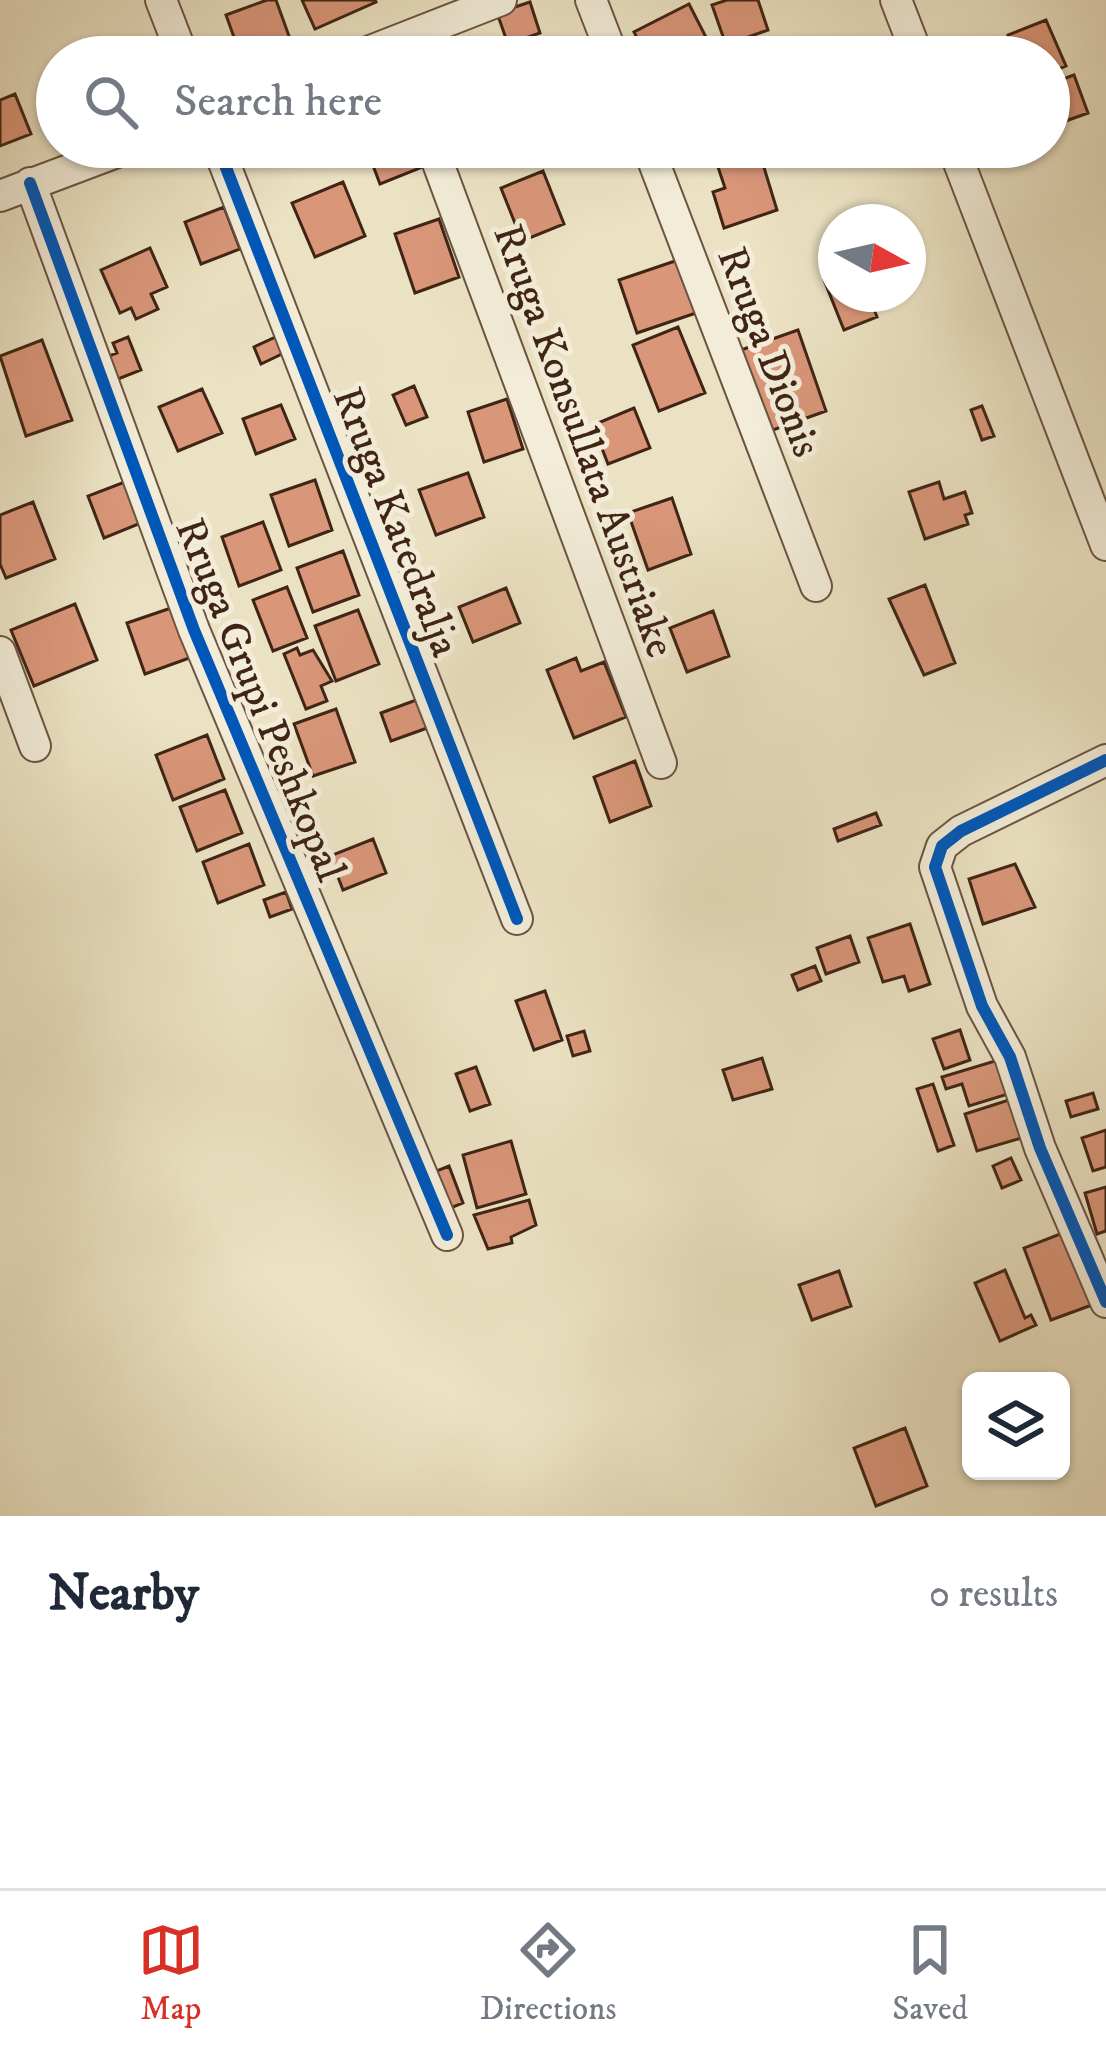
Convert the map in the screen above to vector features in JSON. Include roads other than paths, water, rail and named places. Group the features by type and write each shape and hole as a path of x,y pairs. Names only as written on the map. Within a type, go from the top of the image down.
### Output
{"street":[{"path":"161,0 175,36"},
{"path":"424,36 501,0"},
{"path":"592,0 605,36"},
{"path":"896,0 910,36"},
{"path":"0,196 72,168"},
{"name":"Rruga Katedralja","path":"226,168 518,920"},
{"name":"Rruga Konsullata Austriake","path":"440,168 661,763"},
{"name":"Rruga Dionis","path":"656,168 816,586"},
{"path":"960,168 1106,545"},
{"name":"Rruga Grupi Peshkopal","path":"30,183 194,630 448,1234"},
{"path":"0,652 35,746"},
{"path":"1106,760 961,831 942,845 935,867 982,1006 1010,1057 1040,1148 1106,1302"}]}
